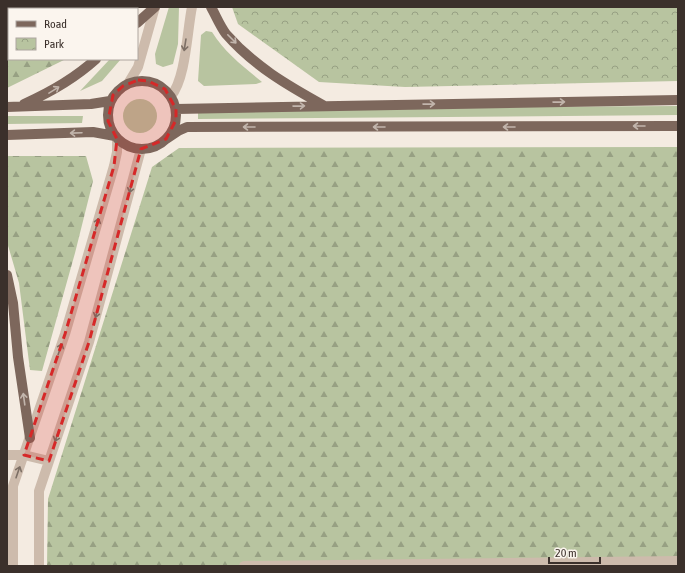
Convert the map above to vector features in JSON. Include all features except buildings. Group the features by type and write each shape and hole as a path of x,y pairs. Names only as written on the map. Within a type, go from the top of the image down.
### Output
{"main road":[{"path":"138,22 155,7"},
{"path":"211,7 226,33 260,67 292,88 324,106"},
{"path":"19,107 52,92 84,70 95,60"},
{"path":"166,139 176,120 176,109 171,96 165,89 148,80 138,80 129,82 118,90 110,101 107,110 111,130 124,144 132,148 141,149 158,145 178,131 188,127 678,126"},
{"path":"176,109 678,100"},
{"path":"7,107 91,104 110,101"},
{"path":"7,135 93,132 116,137"},
{"path":"7,275 13,303 18,357 30,438"}],"street":[{"path":"129,82 138,67 155,7"},
{"path":"171,96 175,91 182,68 192,7"},
{"path":"13,566 13,486 65,334 110,182 117,152 116,137"},
{"path":"39,566 39,490 90,342 141,149"},
{"path":"7,455 24,455 48,461"},
{"path":"244,566 678,561"}],"highlighted area":[{"path":"138,80 148,81 165,89 176,109 176,120 166,139 141,149 89,342 49,461 24,455 65,334 114,166 117,139 108,121 113,95 123,86"}],"green space":[{"path":"7,7 122,7 8,8 8,60 64,60 7,88"},
{"path":"169,7 179,7 178,44 173,64 163,67 156,64 155,54"},
{"path":"232,7 678,7 678,81 405,87 319,82 238,24"},
{"path":"206,31 212,32 229,53 262,82 256,84 204,86 198,81 201,35"},
{"path":"109,60 120,60 102,81 80,91"},
{"path":"137,99 143,99 147,100 154,106 157,116 156,123 150,130 143,133 137,133 133,132 126,126 123,119 123,113 124,109 130,102"},
{"path":"678,106 678,115 198,119 198,109"},
{"path":"7,116 83,116 82,123 7,124"},
{"path":"678,147 678,566 47,566 48,499 152,167 179,148"},
{"path":"7,156 86,156 93,181 75,253 42,371 30,370 19,283 7,242"}]}
